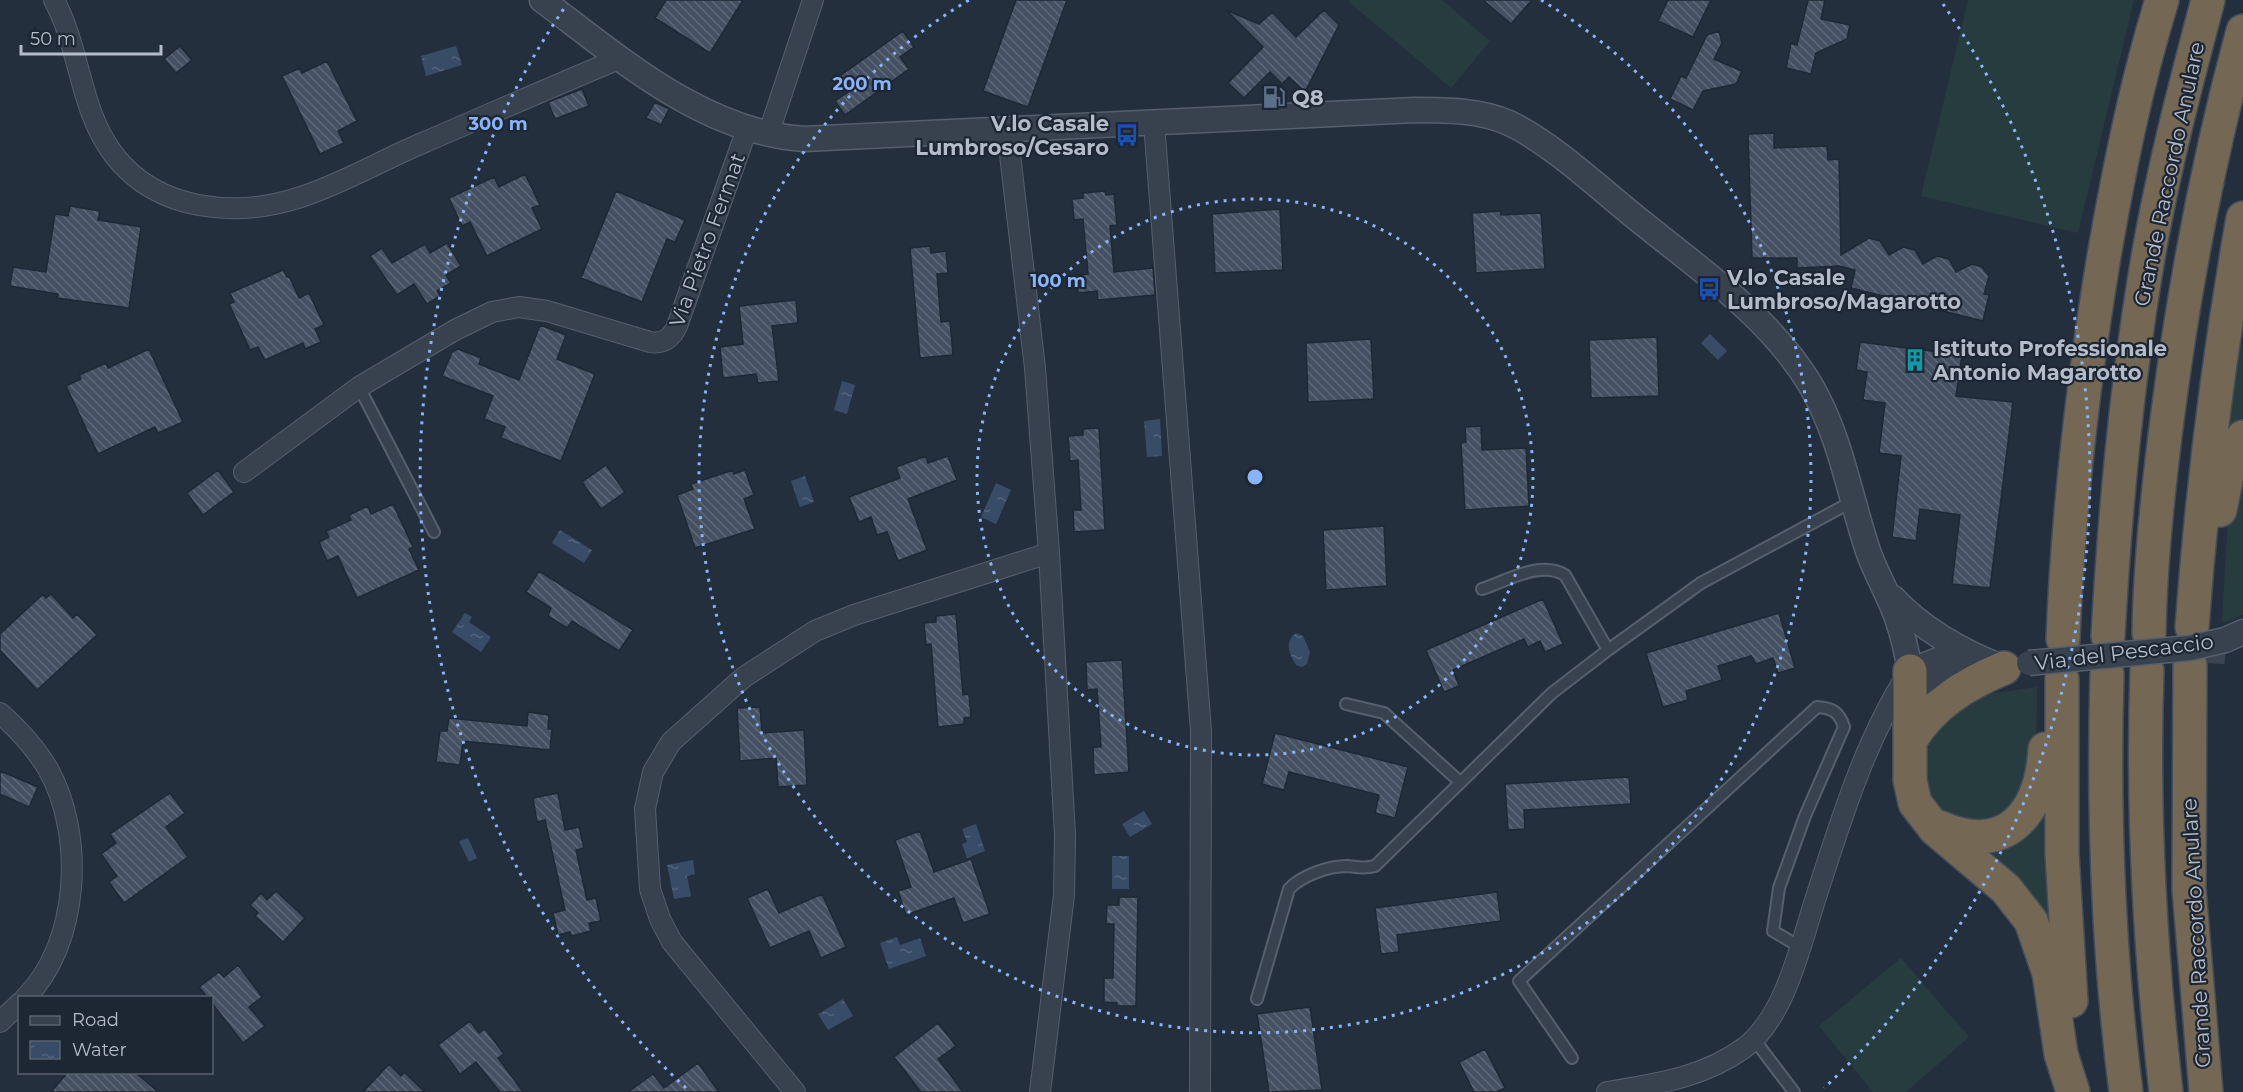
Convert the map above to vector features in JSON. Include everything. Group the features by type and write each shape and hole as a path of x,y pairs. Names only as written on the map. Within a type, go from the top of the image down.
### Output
{"highway":[{"path":"1925,818 1948,831 1975,837 1999,833 2021,820 2037,794 2044,765 2042,662 2060,476 2085,368 2122,158 2162,0"},
{"name":"Grande Raccordo Anulare","path":"2108,636 2117,502 2139,316 2162,192 2208,0"},
{"name":"Grande Raccordo Anulare","path":"2149,633 2158,500 2181,318 2213,147 2243,31"},
{"name":"Grande Raccordo Anulare","path":"2206,1092 2194,957 2188,838 2211,642 2210,436 2226,314 2243,218"},
{"path":"2211,642 2222,495 2227,475 2243,437"},
{"path":"1911,739 1948,698 1968,684 2042,662"},
{"path":"2042,662 2062,854 2068,958 2082,1092"},
{"path":"1910,671 1911,788 1915,803 1925,818 2006,888 2031,921 2049,974 2061,1054 2073,1092"},
{"name":"Grande Raccordo Anulare","path":"2147,671 2146,845 2157,1012 2166,1092"},
{"path":"2107,674 2106,852 2118,1030 2126,1092"}],"street":[{"path":"54,0 65,25 91,115 113,154 127,170 152,189 180,201 216,208 264,206 309,195 382,160 621,58"},
{"path":"542,0 621,58 698,108 757,132 804,139 1430,110 1483,116 1520,129 1605,193 1743,306 1774,337 1804,376 1827,415 1844,459 1869,554 1901,629 1910,671"},
{"path":"757,132 813,0"},
{"path":"1154,123 1201,731 1200,1092"},
{"path":"1007,129 1035,368 1049,553 1065,854 1064,895 1040,1092"},
{"name":"Via Pietro Fermat","path":"244,472 359,387 455,330 492,312 508,308 547,311 650,342 661,343 668,339 677,326 757,132"},
{"path":"795,1092 672,942 660,919 650,889 645,809 647,792 657,764 675,738 744,676 806,636 854,615 1049,553"},
{"path":"1886,590 1915,619 1935,634 1969,653 2042,662"},
{"name":"Via del Pescaccio","path":"2042,662 2190,648 2211,642"},
{"path":"1607,1092 1672,1082 1711,1067 1745,1047 1776,1010 1800,947 1850,797 1886,710 1910,671 1931,662 1953,660 2042,662"},
{"path":"0,713 25,736 48,769 63,806 69,838 72,890 68,913 47,967 26,996"},
{"path":"0,1022 18,1005"}],"lane":[{"path":"359,387 434,532"},
{"path":"1257,999 1289,888 1298,879 1345,866 1365,869 1376,866 1552,693 1608,650 1701,583 1855,500"},
{"path":"1482,589 1543,568 1556,570 1565,576 1608,650"},
{"path":"1346,704 1384,713 1460,782"},
{"path":"1572,1058 1519,981 1817,707 1831,708 1840,715 1844,727 1805,816 1779,888 1773,932 1800,947"},
{"path":"1753,1038 1794,1092"}],"green space":[{"path":"1350,0 1442,0 1490,41 1451,88 1349,2"},
{"path":"1968,0 2134,0 2078,233 1921,196"},
{"path":"2240,341 2243,348 2243,418 2221,448"},
{"path":"2243,452 2243,615 2222,623 2229,494"},
{"path":"2037,687 2036,757 2018,811 1961,826 1937,808 1926,781 1926,753 1932,736 1941,724 1980,695"},
{"path":"2046,797 2053,939 1979,845"},
{"path":"1901,958 1969,1037 1906,1092 1873,1092 1819,1026"}],"water":[{"path":"456,46 462,65 426,76 421,56"},
{"path":"1710,334 1727,351 1718,360 1701,343"},
{"path":"842,381 855,385 847,414 834,410"},
{"path":"1160,419 1162,456 1147,457 1144,421"},
{"path":"805,476 814,502 800,507 791,481"},
{"path":"996,483 1011,490 996,524 981,517"},
{"path":"560,530 592,550 584,563 552,543"},
{"path":"465,613 472,617 469,622 491,637 481,652 452,632"},
{"path":"1296,633 1303,636 1310,652 1307,664 1302,667 1296,665 1289,648 1290,640"},
{"path":"1144,811 1152,824 1130,837 1122,824"},
{"path":"976,824 985,851 967,858 962,844 967,842 962,829"},
{"path":"468,838 477,858 469,862 459,841"},
{"path":"1112,856 1129,856 1129,889 1112,889"},
{"path":"693,860 695,874 687,876 691,896 674,899 667,865"},
{"path":"897,937 900,945 920,938 926,956 889,969 880,943"},
{"path":"843,999 853,1016 828,1030 818,1014"}],"building":[{"path":"666,0 743,0 710,53 655,18"},
{"path":"1016,0 1067,0 1028,107 983,91"},
{"path":"1483,0 1532,0 1511,24"},
{"path":"1668,0 1711,0 1693,37 1658,21"},
{"path":"1808,0 1825,0 1821,19 1850,25 1847,39 1816,53 1811,74 1786,68 1791,43 1797,45"},
{"path":"1226,10 1259,24 1272,12 1296,37 1324,10 1339,25 1305,92 1289,77 1282,84 1270,72 1244,98 1228,83 1263,47"},
{"path":"903,31 914,47 900,57 909,69 845,115 835,101 848,92 837,78"},
{"path":"1719,31 1722,43 1714,59 1742,71 1736,84 1703,91 1693,110 1670,99 1681,76 1686,78 1707,35"},
{"path":"180,46 192,60 176,73 164,59"},
{"path":"327,61 357,121 338,131 344,143 320,154 282,76 300,68 302,73"},
{"path":"582,89 589,106 555,119 548,102"},
{"path":"655,102 669,109 661,125 646,118"},
{"path":"1774,133 1774,148 1827,146 1828,160 1839,159 1841,255 1869,238 1880,241 1889,255 1903,247 1915,250 1923,264 1937,256 1949,259 1956,272 1972,264 1982,267 1989,276 1984,294 1989,295 1983,321 1851,288 1855,270 1839,266 1797,268 1797,258 1752,258 1748,134"},
{"path":"525,174 540,205 532,208 542,229 487,256 470,222 462,226 449,198 494,177 499,187"},
{"path":"616,191 685,220 675,242 667,239 642,302 581,278"},
{"path":"1105,191 1106,195 1114,194 1117,225 1110,226 1114,272 1153,268 1155,295 1098,300 1097,291 1078,293 1076,275 1088,274 1083,219 1074,220 1072,199 1083,198 1083,193"},
{"path":"70,206 100,211 98,220 141,227 129,308 57,298 58,294 10,286 13,267 46,272 55,214 68,216"},
{"path":"1280,209 1283,270 1215,273 1212,214"},
{"path":"1500,211 1501,215 1541,213 1545,269 1476,273 1472,213"},
{"path":"447,243 461,266 446,275 451,283 437,291 440,296 427,304 414,284 397,295 370,256 382,248 392,263 425,244 430,253"},
{"path":"930,246 931,253 946,251 948,273 937,274 941,322 950,321 953,355 920,358 910,248"},
{"path":"283,270 287,277 289,276 299,298 309,293 324,325 315,329 321,342 305,349 303,343 265,360 258,347 250,350 229,304 234,302 230,293"},
{"path":"796,300 798,323 772,326 779,381 758,383 756,374 723,378 720,347 743,344 739,306"},
{"path":"540,325 566,335 557,359 595,374 561,461 501,438 505,427 484,419 493,396 442,376 452,352 458,349 481,358 479,364 519,380"},
{"path":"1657,337 1659,396 1591,398 1589,340"},
{"path":"1371,339 1374,399 1308,402 1306,343"},
{"path":"1860,342 1962,355 1956,396 2013,402 1990,588 1952,584 1960,515 1920,509 1916,541 1892,537 1901,456 1879,453 1885,403 1863,400 1867,372 1856,370"},
{"path":"149,349 183,422 158,433 155,427 98,454 66,386 81,379 79,375 106,363 108,368"},
{"path":"1481,426 1482,450 1526,448 1529,506 1465,510 1461,443 1466,442 1465,427"},
{"path":"1099,428 1105,530 1074,532 1073,510 1081,510 1078,460 1070,461 1068,436 1083,435 1083,429"},
{"path":"926,456 928,463 948,456 957,480 908,499 927,550 898,561 887,532 877,535 871,517 859,522 849,497 900,478 896,467"},
{"path":"606,465 625,492 601,509 582,482"},
{"path":"218,470 234,492 203,515 187,493"},
{"path":"733,470 734,474 745,470 754,495 744,499 755,529 695,548 677,495 693,489 691,484"},
{"path":"393,504 413,547 409,549 419,570 357,598 338,556 327,561 319,542 329,537 326,531 351,520 349,515 368,506 371,514"},
{"path":"1384,526 1387,586 1326,590 1323,530"},
{"path":"539,571 633,630 619,651 572,621 567,628 548,616 551,608 526,592"},
{"path":"43,594 46,598 51,594 73,618 77,614 97,635 37,690 0,650 0,634"},
{"path":"1543,599 1563,644 1545,652 1540,641 1528,647 1524,639 1453,670 1459,686 1444,692 1426,650"},
{"path":"1779,613 1795,668 1778,673 1773,658 1756,664 1751,656 1718,666 1722,680 1686,691 1688,700 1663,707 1646,653"},
{"path":"956,614 963,695 969,694 971,717 964,718 964,724 938,727 931,644 926,645 924,623 936,622 936,616"},
{"path":"1122,660 1129,772 1094,775 1093,747 1101,747 1097,689 1087,690 1086,662"},
{"path":"760,707 762,733 804,730 807,785 778,787 776,758 740,761 737,708"},
{"path":"528,712 549,715 548,729 552,729 550,750 463,741 460,765 436,762 440,731 447,731 449,718 527,726"},
{"path":"1275,733 1408,767 1395,818 1375,813 1379,795 1289,772 1284,790 1262,784"},
{"path":"0,771 38,787 29,807 0,794"},
{"path":"1629,777 1631,804 1524,810 1525,829 1508,830 1505,784"},
{"path":"170,793 185,813 166,827 188,857 124,903 109,882 117,876 101,854 116,843 110,834"},
{"path":"558,793 565,830 579,827 584,848 576,850 587,900 596,898 601,921 589,923 591,931 571,936 570,932 558,935 553,913 565,910 545,820 537,822 533,798"},
{"path":"920,831 934,872 971,859 990,914 963,923 954,898 906,915 898,891 911,887 895,840"},
{"path":"768,889 779,913 822,894 846,947 821,958 809,931 770,948 747,898"},
{"path":"276,891 305,918 283,942 255,916 258,913 250,905 261,893 267,900"},
{"path":"1497,892 1501,921 1397,935 1399,952 1381,954 1375,908"},
{"path":"1119,897 1138,897 1136,1006 1117,1006 1117,1003 1104,1002 1104,978 1113,978 1114,924 1106,924 1107,905 1119,905"},
{"path":"238,965 262,997 249,1007 265,1026 243,1043 213,1004 213,996 206,996 199,987 219,972 224,977"},
{"path":"1310,1007 1322,1090 1269,1092 1257,1014"},
{"path":"470,1021 479,1033 485,1029 504,1054 498,1058 523,1092 500,1092 476,1062 460,1074 438,1045"},
{"path":"938,1023 956,1046 938,1059 963,1092 921,1092 894,1057"},
{"path":"1485,1049 1505,1088 1496,1092 1474,1092 1459,1062"},
{"path":"698,1063 719,1092 628,1092 653,1074 664,1088"},
{"path":"389,1064 401,1076 404,1072 425,1092 363,1092"},
{"path":"66,1074 137,1074 158,1092 51,1092"}],"tunnel":[{"path":"2208,663 2211,626"}],"place":[{"name":"Q8","path":"1274,97"},
{"name":"V.lo Casale Lumbroso/Cesaro","path":"1127,135"},
{"name":"V.lo Casale Lumbroso/Magarotto","path":"1709,289"},
{"name":"Istituto Professionale Antonio Magarotto","path":"1915,360"}]}
